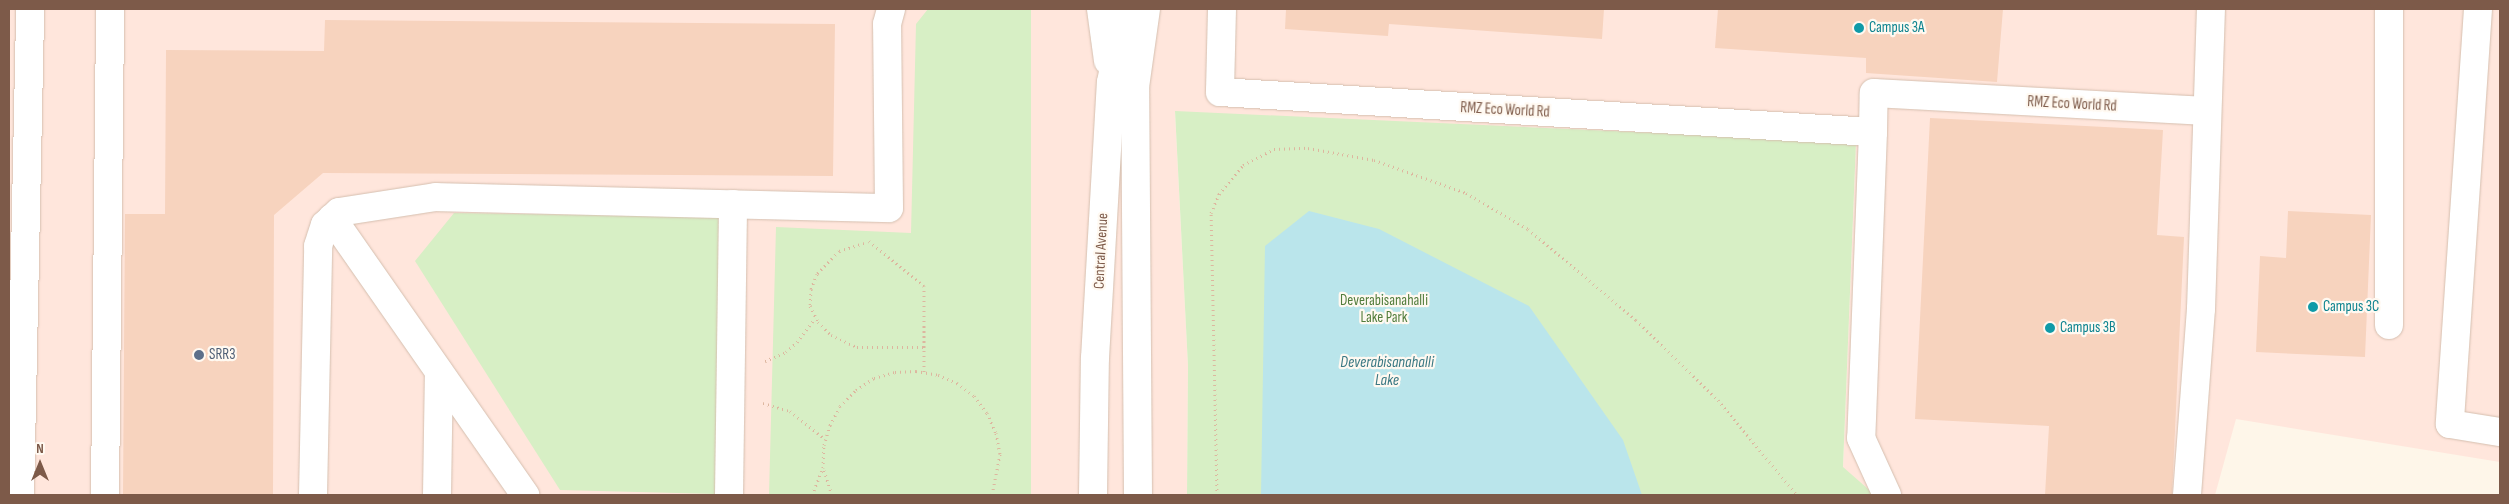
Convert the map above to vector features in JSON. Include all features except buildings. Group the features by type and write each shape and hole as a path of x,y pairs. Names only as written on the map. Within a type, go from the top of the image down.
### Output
{"street":[{"path":"20,495 30,9"},
{"path":"105,495 110,9"},
{"path":"314,495 318,246 325,225 332,218 340,212 436,198 888,208 887,24 891,9"},
{"path":"1101,9 1123,85"},
{"name":"Central Avenue","path":"1093,495 1094,358 1123,85 1126,9"},
{"name":"Central Avenue","path":"1138,495 1123,85 1146,9"},
{"path":"1123,85 1164,9"},
{"name":"RMZ Eco World Rd","path":"1222,9 1220,92 1873,132"},
{"path":"2187,495 2201,309 2211,9"},
{"path":"2389,9 2389,325"},
{"path":"2478,9 2450,424 2500,432"},
{"name":"RMZ Eco World Rd","path":"1887,495 1861,438 1874,93 2207,112"},
{"path":"729,495 729,400 734,204"},
{"path":"332,218 525,495"},
{"path":"437,495 439,372"}],"path":[{"path":"1218,495 1210,213 1219,194 1243,165 1274,149 1308,148 1374,160 1406,174 1466,193 1528,229 1636,320 1718,400 1797,495"},
{"path":"869,207 869,242"},
{"path":"924,347 857,347 831,335 815,317 810,306 811,289 826,261 853,245 869,242 924,286 924,347 924,372"},
{"path":"730,366 768,361 786,352 815,317"},
{"path":"812,495 823,468 826,439 840,406 856,390 874,378 895,372 924,372 957,384 974,396 987,413 996,433 1000,454 992,495"},
{"path":"729,400 750,400 790,411 826,439"},
{"path":"823,468 832,495"}],"shaded area":[{"path":"9,9 2500,9 2500,462 2236,419 2215,495 1875,495 1843,468 1856,142 1175,112 1188,366 1187,495 9,495"}],"green space":[{"path":"928,9 1031,9 1031,495 769,495 776,227 911,233 916,24"},
{"name":"Deverabisanahalli Lake Park","path":"1175,111 1856,142 1843,467 1875,495 1187,495 1188,366"},
{"path":"454,213 719,217 716,494 560,490 415,261"}],"water":[{"name":"Deverabisanahalli Lake","path":"1309,211 1379,229 1529,306 1623,440 1642,495 1261,495 1265,246"}],"place":[{"name":"Campus 3A","path":"1859,28"},
{"name":"Campus 3C","path":"2313,307"},
{"name":"Campus 3B","path":"2050,328"},
{"name":"SRR3","path":"199,355"}]}
